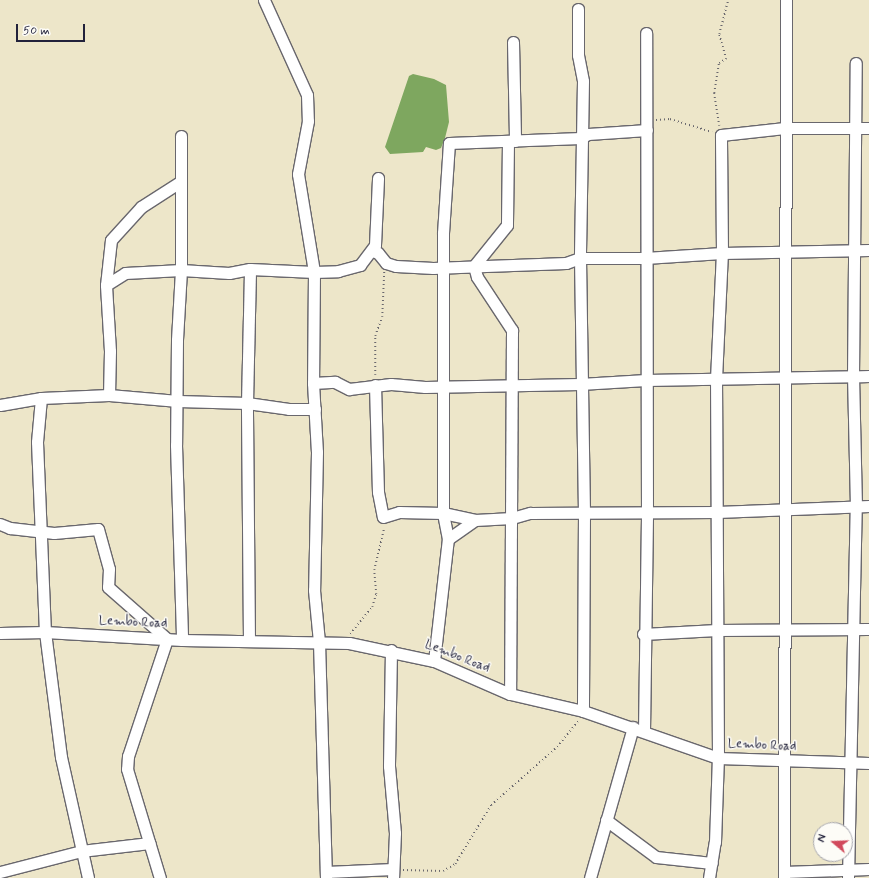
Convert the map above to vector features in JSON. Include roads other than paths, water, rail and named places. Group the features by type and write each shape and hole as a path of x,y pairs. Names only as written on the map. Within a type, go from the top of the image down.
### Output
{"street":[{"path":"264,0 307,96 308,121 298,174 314,272 313,382 317,452 314,590 319,642 326,875 393,874 395,833 389,766 391,650"},
{"path":"786,0 783,253 785,508 784,875 848,874 869,869"},
{"path":"578,9 578,56 583,81 580,258 580,384 584,512 583,711"},
{"path":"644,731 644,634 647,512 645,258 647,126 646,34"},
{"path":"474,266 507,226 512,141 513,42"},
{"path":"848,874 856,507 853,376 856,250 854,128 856,63"},
{"path":"434,661 448,540 443,512 443,267 449,143 581,138 588,134 647,126"},
{"path":"709,878 712,863 718,758 716,379 722,253 721,135 785,128 869,128"},
{"path":"181,136 181,270 177,340 178,401 176,445 182,640"},
{"path":"106,285 125,273 181,270 229,272 250,269 314,272 338,271 360,265 375,245 378,178"},
{"path":"110,396 110,351 106,285 110,240 141,207 180,182"},
{"path":"372,251 378,253 386,262 396,266 443,267 566,263 580,258 645,258 722,253 783,253 869,250"},
{"path":"474,266 477,277 512,330 510,694"},
{"path":"249,641 246,403 250,269"},
{"path":"313,382 335,382 349,389 404,384 425,387 580,384 646,380 784,379 869,376"},
{"path":"375,386 378,492 383,516 399,512 443,512 475,520 512,518 530,513 717,512 785,508 869,506"},
{"path":"0,405 41,398 110,396 178,401 246,403 290,409 315,408"},
{"path":"41,398 37,442 45,632 61,757 88,878"},
{"path":"448,540 475,520"},
{"path":"0,524 5,530 40,530 54,533 98,530 109,569 108,587 167,639 128,756 127,769 160,878"},
{"path":"644,634 717,630 869,629"},
{"name":"Lembo Road","path":"0,633 45,632 182,640 349,643 391,650 434,661 510,694 583,711 718,758 785,762 869,763"},
{"path":"590,878 632,727"},
{"path":"606,820 656,857 712,863"},
{"path":"0,872 81,850 150,842"}]}
